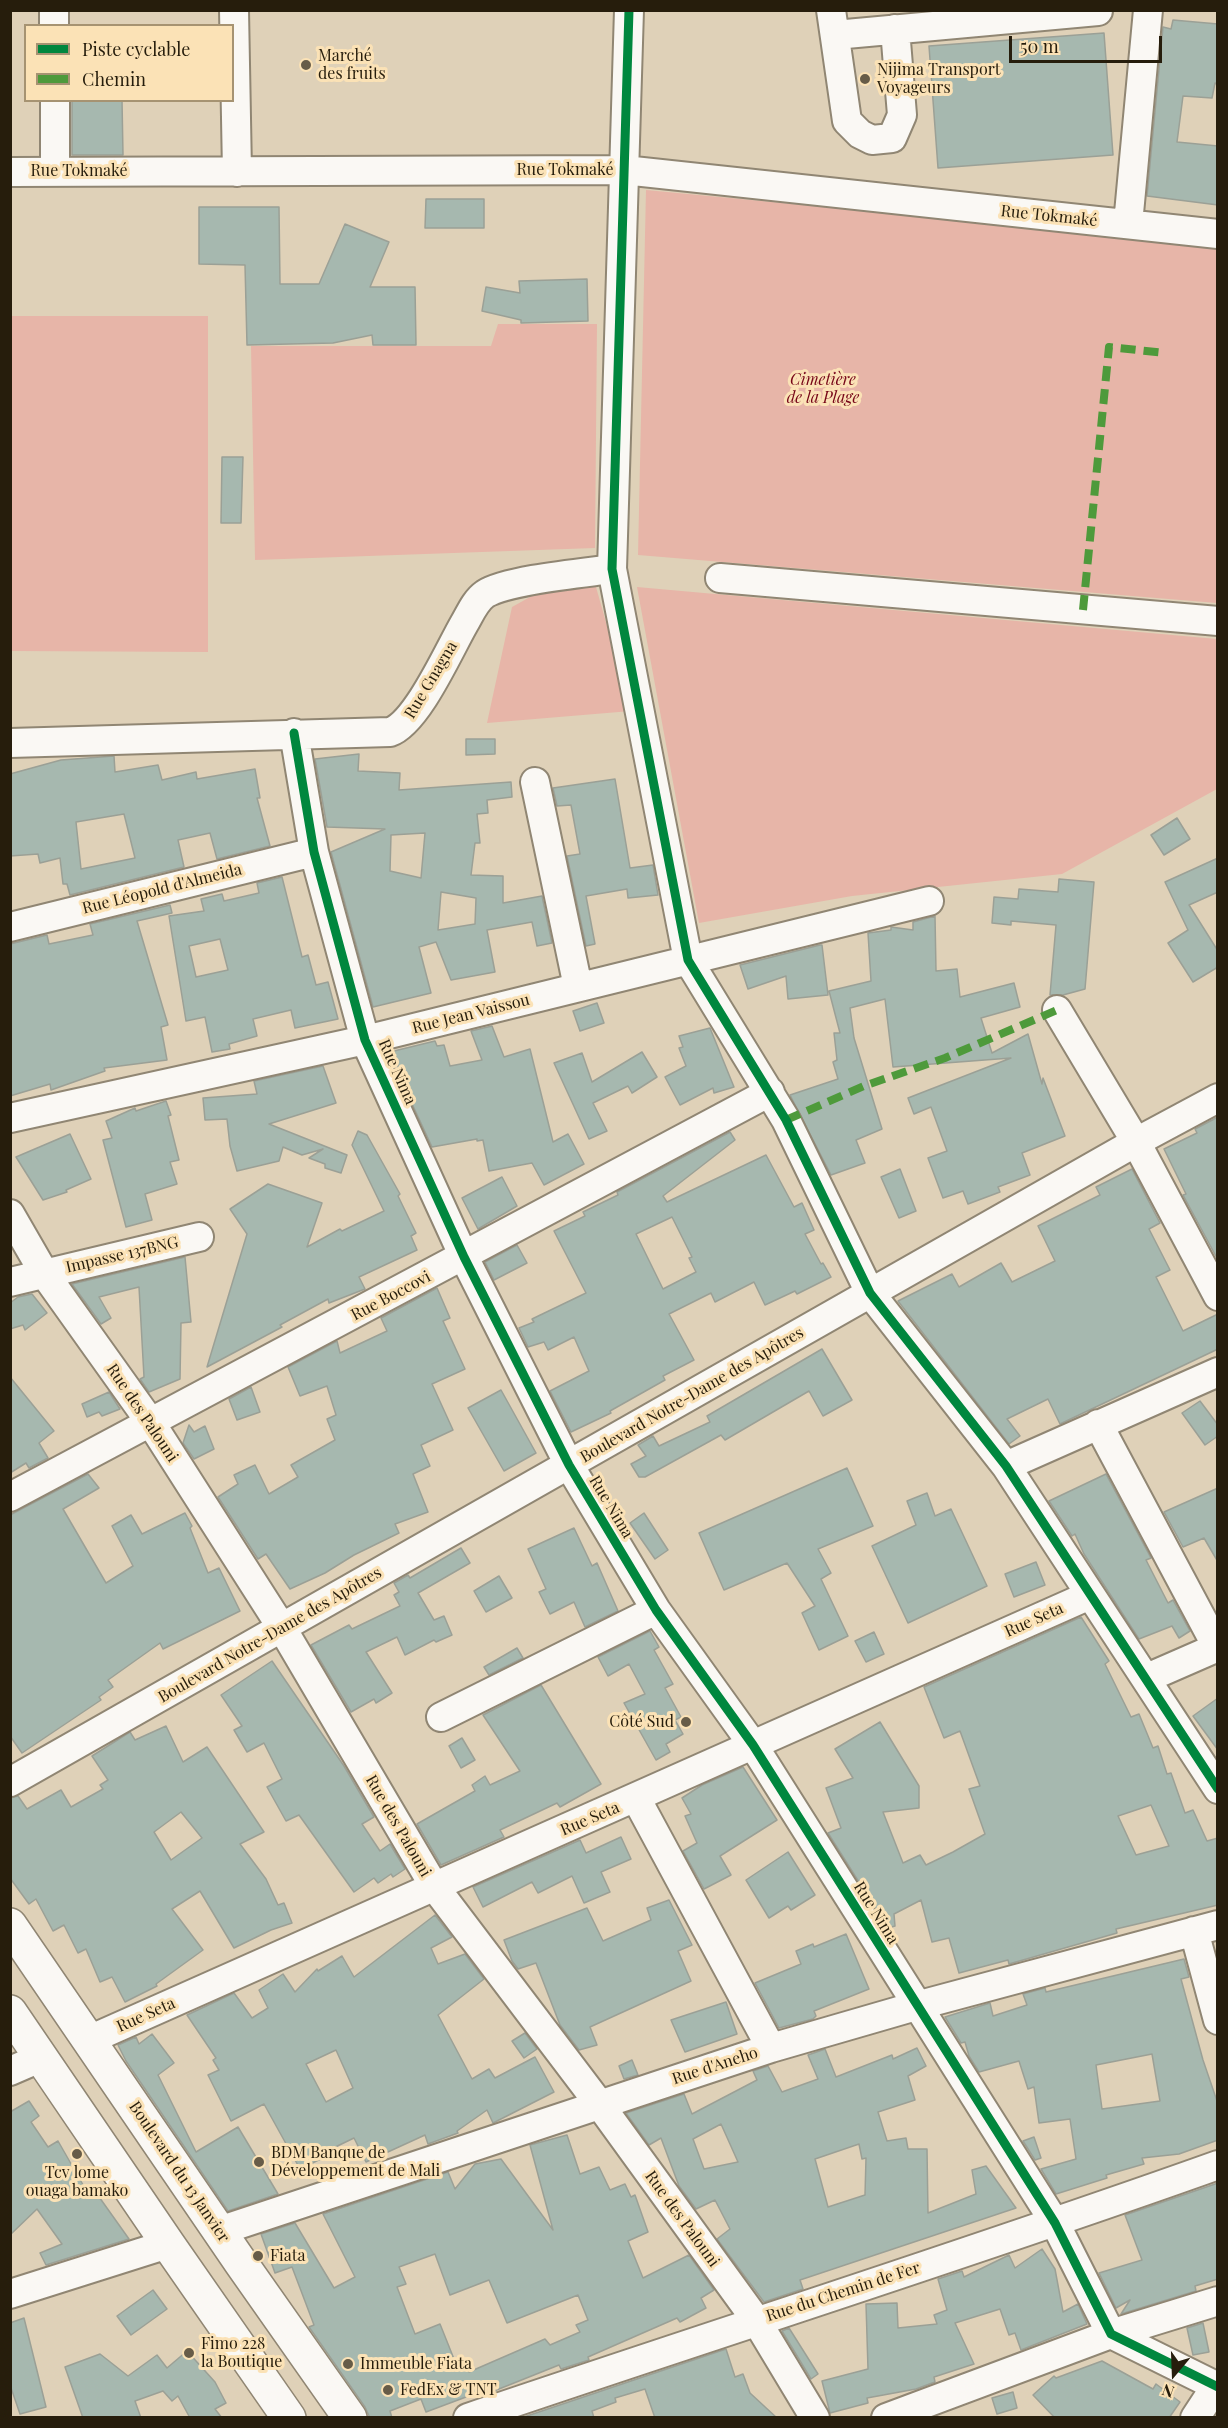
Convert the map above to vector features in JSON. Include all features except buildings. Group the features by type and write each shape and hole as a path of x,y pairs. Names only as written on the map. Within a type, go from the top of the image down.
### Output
{"highway":[{"name":"Boulevard du 13 Janvier","path":"10,1925 350,2418"},
{"path":"10,2012 289,2418"}],"street":[{"path":"234,10 237,172"},
{"path":"629,10 612,569 688,960 786,1120 870,1293 1006,1466 1218,1789"},
{"path":"1123,224 1148,10"},
{"path":"895,29 902,115 892,138 872,140 860,134 847,121 833,22 895,29 1098,11"},
{"path":"55,102 55,170"},
{"name":"Rue Tokmaké","path":"10,172 55,170 237,172 624,170 1218,234"},
{"name":"Rue Gnagna","path":"10,743 294,733 381,733 397,730 414,713 470,613 484,595 507,585 612,569"},
{"path":"720,578 1218,621"},
{"name":"Rue Nima","path":"294,733 314,852 365,1040 464,1257 568,1465 656,1610 753,1745 1055,2223 1111,2334"},
{"path":"535,782 578,987"},
{"name":"Rue Léopold d'Almeida","path":"10,927 314,852"},
{"name":"Rue Jean Vaissou","path":"10,1118 365,1040 929,901"},
{"path":"1057,1010 1136,1142 1206,1248 1218,1296"},
{"name":"Rue Boccovi","path":"10,1497 770,1092"},
{"name":"Boulevard Notre-Dame des Apôtres","path":"10,1782 1136,1142 1218,1098"},
{"name":"Rue des Palouni","path":"10,1214 44,1273 151,1423 282,1628 434,1886 600,2105 756,2320 815,2418"},
{"name":"Impasse 137BNG","path":"10,1282 199,1237"},
{"path":"1006,1466 1218,1372"},
{"path":"1098,1424 1217,1647 1147,1678"},
{"name":"Rue Seta","path":"89,2040 1090,1595"},
{"path":"441,1717 656,1610"},
{"path":"636,1798 771,2048"},
{"path":"1206,1928 1218,2020"},
{"name":"Rue d'Aneho","path":"219,2231 771,2048 916,2006 1206,1928"},
{"path":"10,2071 40,2058"},
{"name":"Rue du Chemin de Fer","path":"468,2418 756,2320 1055,2223 1218,2165"},
{"path":"10,2294 168,2244"},
{"path":"886,2418 1111,2334 1218,2301"},
{"path":"1111,2334 1217,2386 1195,2418"}],"green space":[{"name":"Cimetière de la Plage","path":"646,190 1217,247 1217,603 638,555"},
{"path":"11,316 208,316 208,652 11,651"},
{"path":"498,324 597,324 595,548 255,560 251,346 491,346"},
{"path":"548,587 596,587 631,711 487,723 512,607"},
{"path":"637,587 1217,639 1217,789 1062,874 852,896 699,923"}],"marked path":[{"path":"1083,610 1109,347 1165,353"},
{"path":"786,1120 864,1086 945,1058 1057,1010"}],"cycle path":[{"path":"629,10 612,569 688,960 786,1120 870,1293 1006,1466 1218,1789"},
{"path":"294,733 314,852 365,1040 464,1257 569,1465 656,1610 753,1745 1055,2223 1111,2334 1218,2387"}],"place":[{"name":"Marché des fruits","path":"306,65"},
{"name":"Nijima Transport Voyageurs","path":"865,79"},
{"name":"Côté Sud","path":"686,1722"},
{"name":"Tcv lome ouaga bamako","path":"77,2154"},
{"name":"BDM Banque de Développement de Mali","path":"259,2162"},
{"name":"Fiata","path":"258,2256"},
{"name":"Fimo 228 la Boutique","path":"189,2353"},
{"name":"Immeuble Fiata","path":"348,2364"},
{"name":"FedEx & TNT","path":"388,2390"}]}
